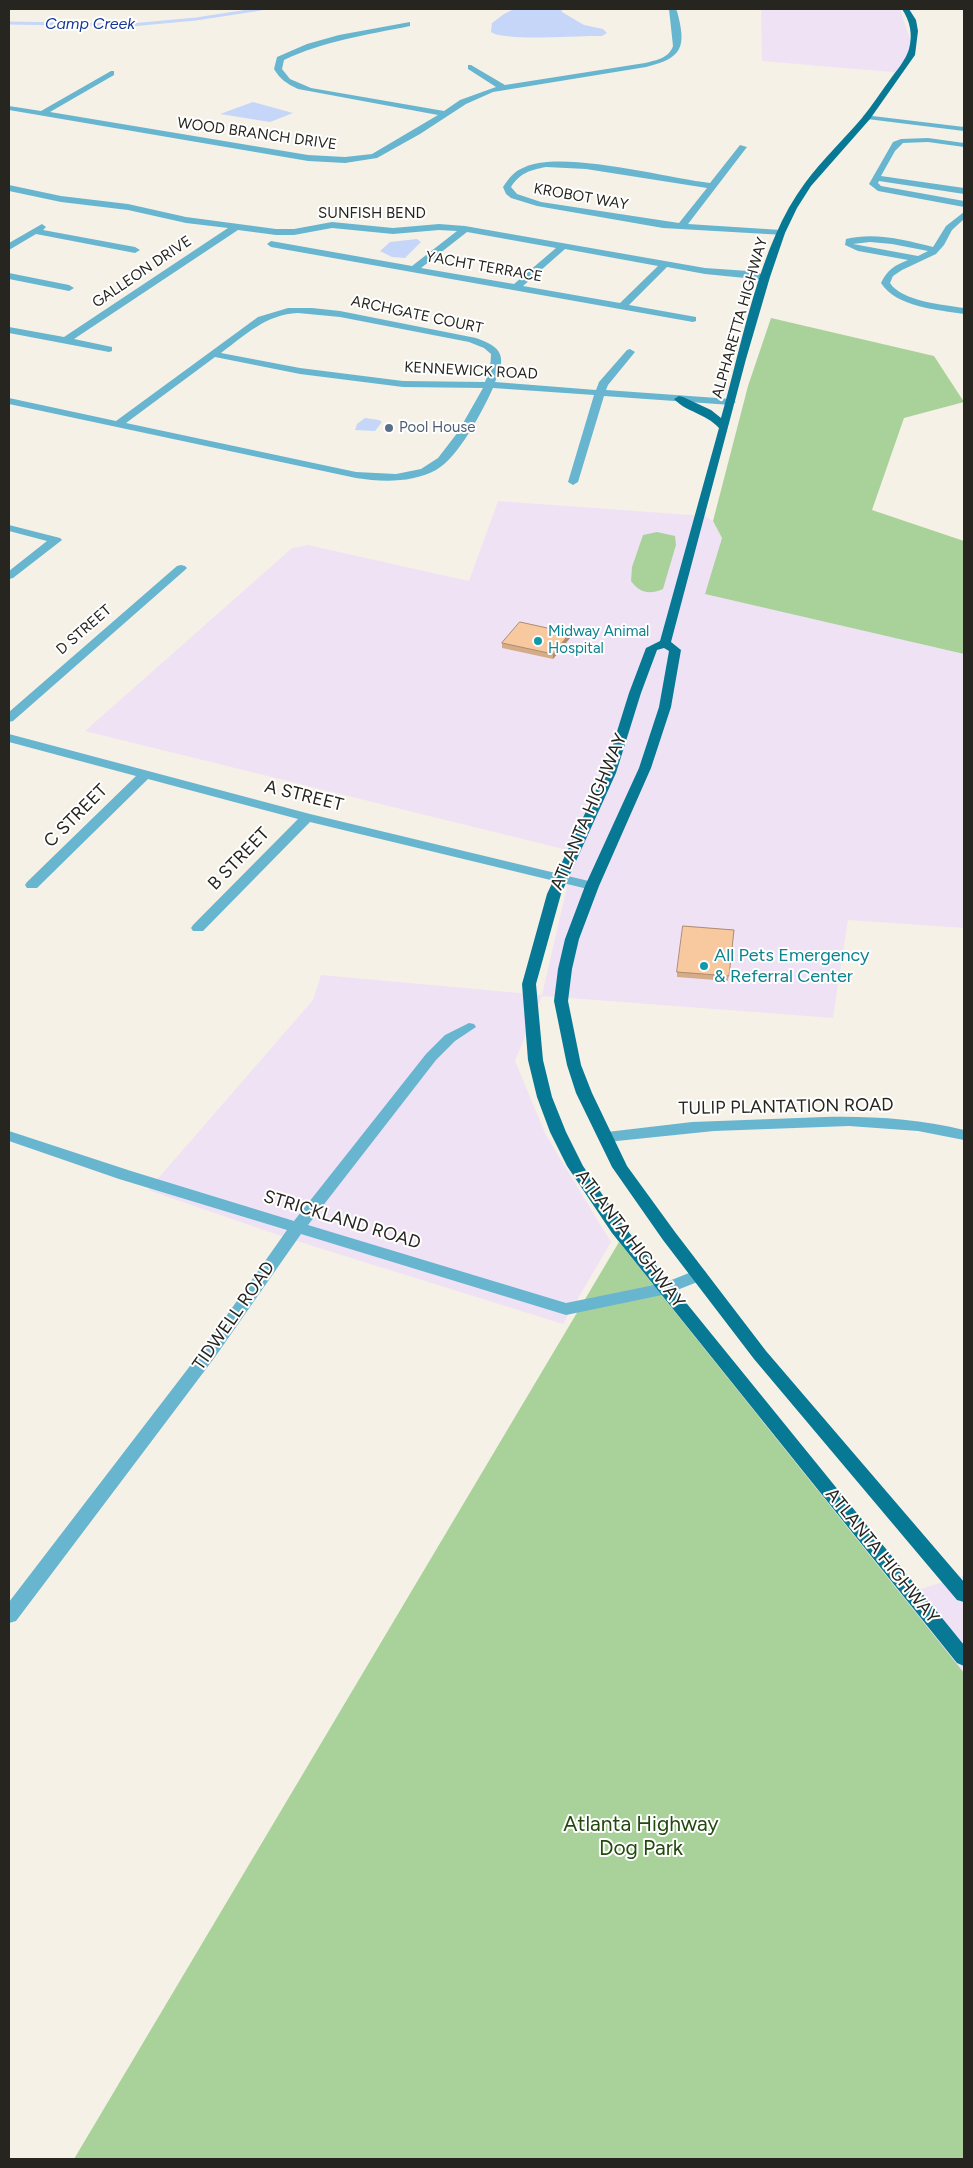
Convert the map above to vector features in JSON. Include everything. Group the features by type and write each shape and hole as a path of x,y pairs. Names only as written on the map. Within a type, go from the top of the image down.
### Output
{"main road":[{"name":"ALPHARETTA HIGHWAY","path":"665,643 731,402 741,358 765,277 781,233 793,208 808,185 869,114 911,55 914,46 915,30 910,14 906,9"},
{"path":"679,399 685,403 707,410 724,427"},
{"name":"ATLANTA HIGHWAY","path":"964,1595 760,1355 620,1167 584,1093 574,1065 561,1001 565,969 572,939 592,886 645,768 661,720 669,690 675,650 665,643 652,648 635,694 613,766 561,878 550,908 530,978 531,1038 547,1109 577,1172 618,1229 964,1658"}],"street":[{"name":"WOOD BRANCH DRIVE","path":"9,108 308,158 360,159 374,156 471,98 502,87 646,65 666,59 672,55 678,46 672,9"},
{"path":"407,24 380,28 298,50 280,59 278,69 291,83 310,90 446,114"},
{"path":"472,67 502,87"},
{"path":"41,114 111,73"},
{"path":"869,114 964,122"},
{"path":"869,114 964,129"},
{"path":"964,145 928,140 896,144 873,184 878,188 964,204"},
{"path":"681,227 743,147"},
{"name":"KROBOT WAY","path":"712,186 585,166 558,164 525,170 512,178 507,187 514,196 532,203 681,227 781,233"},
{"path":"875,178 964,192"},
{"name":"SUNFISH BEND","path":"9,188 54,198 128,207 186,220 282,232 332,225 397,231 439,227 465,229 705,271 765,277"},
{"path":"964,215 947,229 942,243 935,250 899,267 888,275 885,280 886,286 893,293 912,301 964,310"},
{"path":"9,247 45,225"},
{"name":"GALLEON DRIVE","path":"65,341 236,227"},
{"path":"413,270 465,229"},
{"path":"34,232 136,250"},
{"path":"918,259 858,248 849,245 849,241 859,239 875,240 935,250"},
{"name":"YACHT TERRACE","path":"271,244 693,319"},
{"path":"515,288 564,245"},
{"path":"621,307 666,263"},
{"path":"9,276 69,288"},
{"name":"ARCHGATE COURT","path":"9,401 356,475 402,477 425,472 437,466 444,459 475,414 489,385 497,358 492,349 466,338 331,313 296,310 278,313 261,319 118,424"},
{"path":"9,330 109,349"},
{"path":"573,482 603,384 630,352"},
{"name":"KENNEWICK ROAD","path":"212,354 300,371 403,384 489,385 731,402"},
{"path":"9,528 56,540 9,576"},
{"name":"D STREET","path":"9,718 181,568"},
{"name":"A STREET","path":"9,738 307,816 592,886"},
{"name":"C STREET","path":"32,885 145,774"},
{"name":"B STREET","path":"198,928 307,816"},
{"name":"TIDWELL ROAD","path":"9,1616 210,1353 297,1228 431,1057 450,1038 469,1027"},
{"name":"TULIP PLANTATION ROAD","path":"607,1137 694,1126 860,1120 905,1123 964,1135"},
{"name":"STRICKLAND ROAD","path":"9,1136 125,1175 566,1308 667,1288 699,1274"}],"shaded area":[{"path":"761,9 900,9 912,45 903,73 762,61"},
{"path":"498,501 705,516 713,521 722,538 706,594 964,654 964,928 848,920 833,1018 542,996 515,1061 546,1135 611,1242 563,1324 287,1238 148,1190 313,1000 321,975 542,995 575,852 85,731 292,548 308,545 469,581"},
{"path":"964,1575 964,1680 897,1597"}],"green space":[{"path":"771,318 934,356 964,402 904,418 872,510 964,541 964,654 705,594 722,538 713,521 748,386"},
{"path":"657,532 675,536 676,545 663,589 645,592 631,581 632,567 643,535"},
{"name":"Atlanta Highway Dog Park","path":"619,1242 964,1673 964,2159 74,2159"}],"water":[{"path":"514,9 561,9 562,12 584,25 603,29 607,33 602,36 511,37 491,32 492,23"},
{"path":"253,102 293,113 270,122 220,114"},
{"path":"417,239 421,242 405,258 392,257 380,251 390,242"},
{"path":"365,418 382,422 375,431 355,430 357,424"}],"building":[{"name":"Midway Animal Hospital","path":"520,622 570,633 553,654 502,643"},
{"name":"All Pets Emergency & Referral Center","path":"683,926 734,930 729,976 677,972"}],"waterway":[{"name":"Camp Creek","path":"9,23 131,25 196,19 261,9"}],"place":[{"name":"Pool House","path":"389,428"},
{"name":"Midway Animal Hospital","path":"538,641"},
{"name":"All Pets Emergency & Referral Center","path":"704,966"}]}
